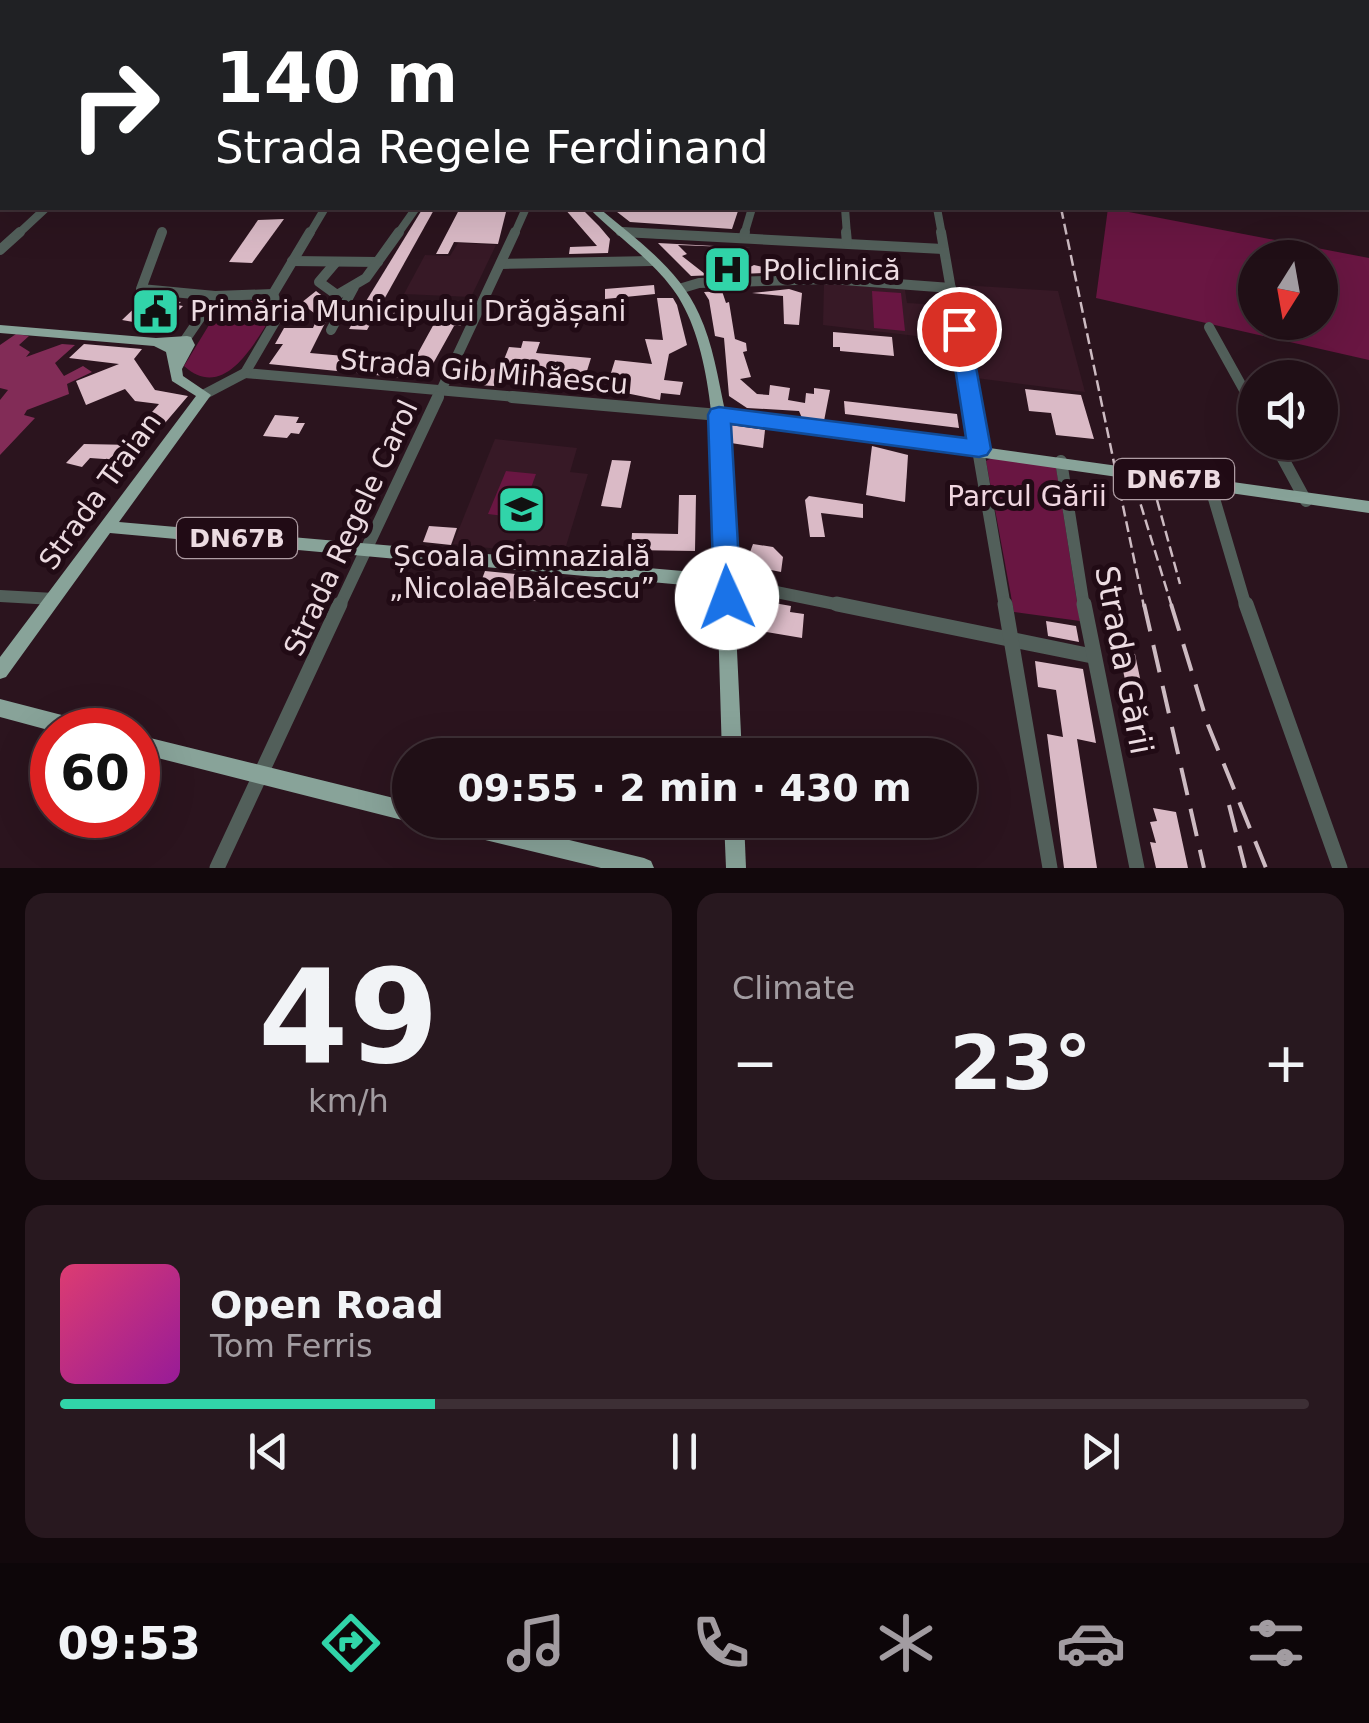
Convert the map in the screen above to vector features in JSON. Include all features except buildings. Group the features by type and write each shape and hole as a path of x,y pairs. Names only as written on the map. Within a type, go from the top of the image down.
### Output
{"main road":[{"path":"596,210 679,288 700,334 719,415 732,738"},
{"path":"0,329 178,346 177,378 204,394"},
{"name":"Strada Traian","path":"0,671 204,394"},
{"name":"DN67B","path":"719,415 1369,507"},
{"name":"DN67B","path":"108,527 727,582"},
{"path":"0,708 30,716"},
{"path":"160,750 392,808"},
{"path":"519,838 644,868"},
{"path":"735,838 736,868"}],"street":[{"path":"0,250 44,210"},
{"path":"273,294 324,210"},
{"path":"331,330 354,287 378,262 415,210"},
{"name":"Strada Regele Carol","path":"216,868 444,390 525,210"},
{"path":"744,236 751,210"},
{"path":"845,210 848,243"},
{"path":"937,210 1050,868"},
{"path":"162,232 141,289 215,296 273,294"},
{"path":"620,232 943,249"},
{"path":"0,238 14,238"},
{"path":"292,261 378,262"},
{"path":"501,264 652,261"},
{"path":"336,262 318,282 337,296 354,287"},
{"path":"679,288 698,283 830,279 951,288"},
{"path":"204,394 245,373 280,313 273,294"},
{"path":"178,346 215,296"},
{"path":"1209,326 1238,378"},
{"name":"Strada Gib Mihăescu","path":"245,373 719,415"},
{"path":"1284,460 1306,501"},
{"name":"Strada Gării","path":"1060,461 1092,656 1137,868"},
{"path":"1210,485 1248,612 1340,868"},
{"path":"727,582 1092,656"},
{"path":"0,596 54,599"}],"shaded area":[{"path":"458,243 496,245 471,297 404,294 425,255 450,256"},
{"path":"824,283 905,290 907,303 943,305 950,340 823,325"},
{"path":"960,285 1058,291 1085,392 976,378"},
{"path":"16,334 29,336 19,345 30,352 26,357 62,344 75,345 55,363 64,376 83,366 92,372 67,384 69,394 27,410 24,415 35,418 0,455 0,400 8,390 0,388 0,345"},
{"name":"Școala Gimnazială „Nicolae Bălcescu”","path":"495,439 577,448 570,472 588,474 563,556 453,544"}],"green space":[{"path":"1108,210 1275,240 1238,240 1238,330 1096,298"},
{"path":"1338,252 1369,258 1369,360 1281,340 1338,340"},
{"path":"872,291 901,293 905,331 874,328"},
{"path":"269,301 273,314 236,365 212,377 184,366 223,302"},
{"name":"Parcul Gării","path":"995,456 1056,467 1080,621 1014,612 986,461"},
{"path":"506,471 536,474 520,518 488,514"}],"railway":[{"path":"1061,210 1144,607"},
{"path":"1136,489 1172,607"},
{"path":"1157,500 1180,584"},
{"path":"1144,604 1204,868"},
{"path":"1171,604 1208,725 1266,868"},
{"path":"1229,805 1245,868"}],"place":[{"name":"Policlinică","path":"728,270"},
{"name":"Primăria Municipului Drăgășani","path":"155,311"},
{"name":"Școala Gimnazială „Nicolae Bălcescu”","path":"522,509"}],"route":[{"path":"727,598 719,415 979,449 959,329"}]}
